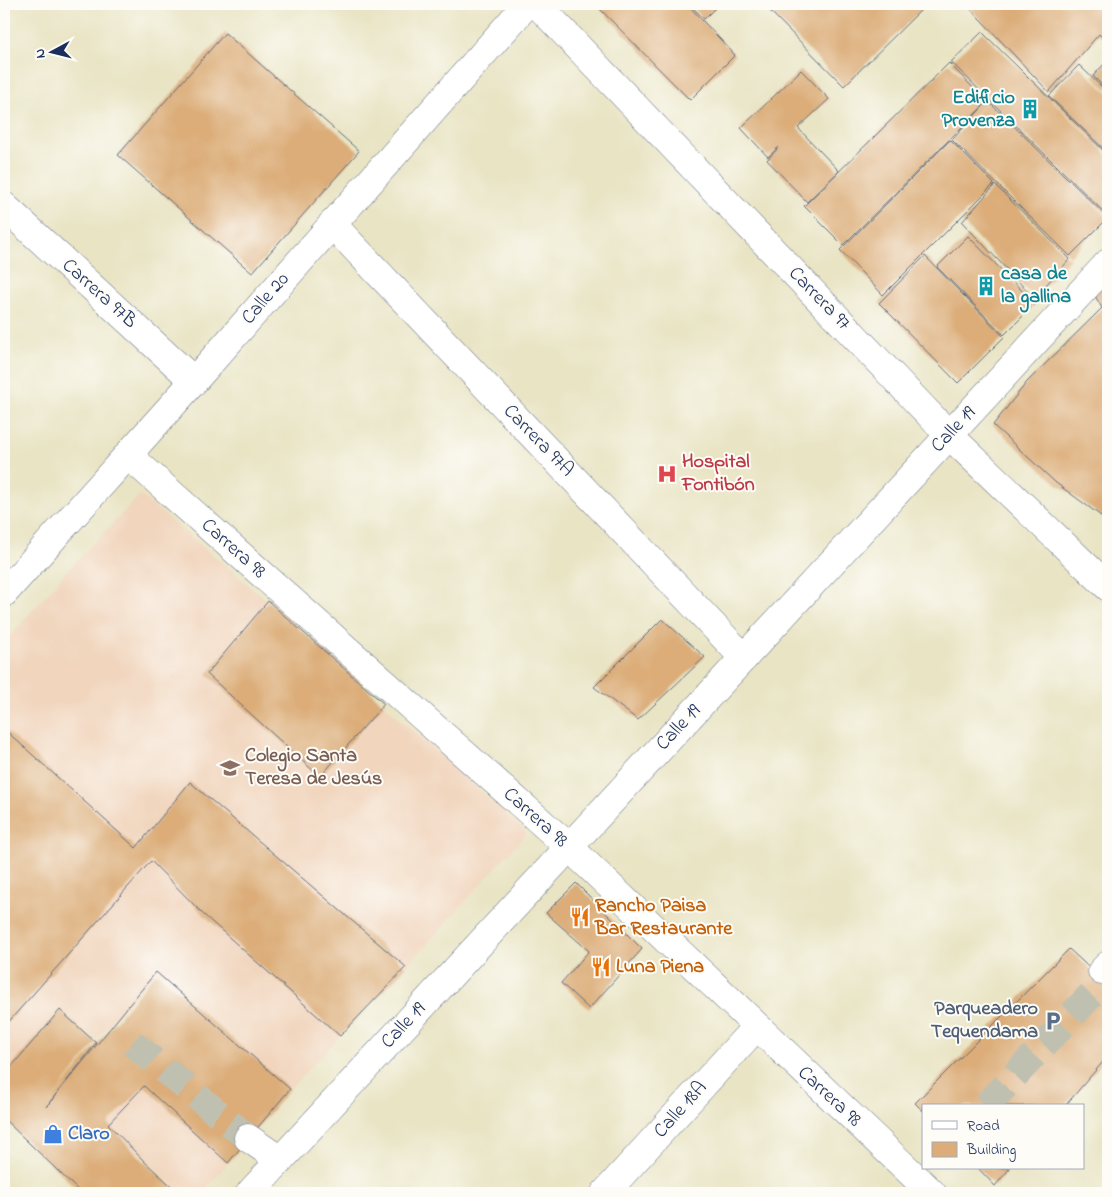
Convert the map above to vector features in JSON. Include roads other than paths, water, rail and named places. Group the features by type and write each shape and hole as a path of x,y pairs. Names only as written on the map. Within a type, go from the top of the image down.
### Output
{"street":[{"name":"Calle 20","path":"4,593 527,4"},
{"name":"Carrera 97","path":"537,4 949,436 1108,587"},
{"name":"Carrera 97B","path":"4,206 194,380"},
{"name":"Carrera 97A","path":"332,224 744,658"},
{"name":"Calle 19","path":"250,1193 1108,263"},
{"name":"Carrera 98","path":"128,455 569,848 756,1027 926,1180"},
{"name":"Calle 18A","path":"605,1193 756,1027"},
{"path":"248,1138 280,1160"}],"tunnel":[{"path":"988,1104 1091,995"},
{"path":"132,1043 248,1138"}],"place":[{"name":"Edificio Provenza","path":"1030,109"},
{"name":"casa de la gallina","path":"986,286"},
{"name":"Hospital Fontibón","path":"667,474"},
{"name":"Colegio Santa Teresa de Jesús","path":"230,768"},
{"name":"Rancho Paisa Bar Restaurante","path":"580,917"},
{"name":"Luna Piena","path":"601,967"},
{"name":"Parqueadero Tequendama","path":"1053,1021"},
{"name":"Claro","path":"53,1134"}]}
